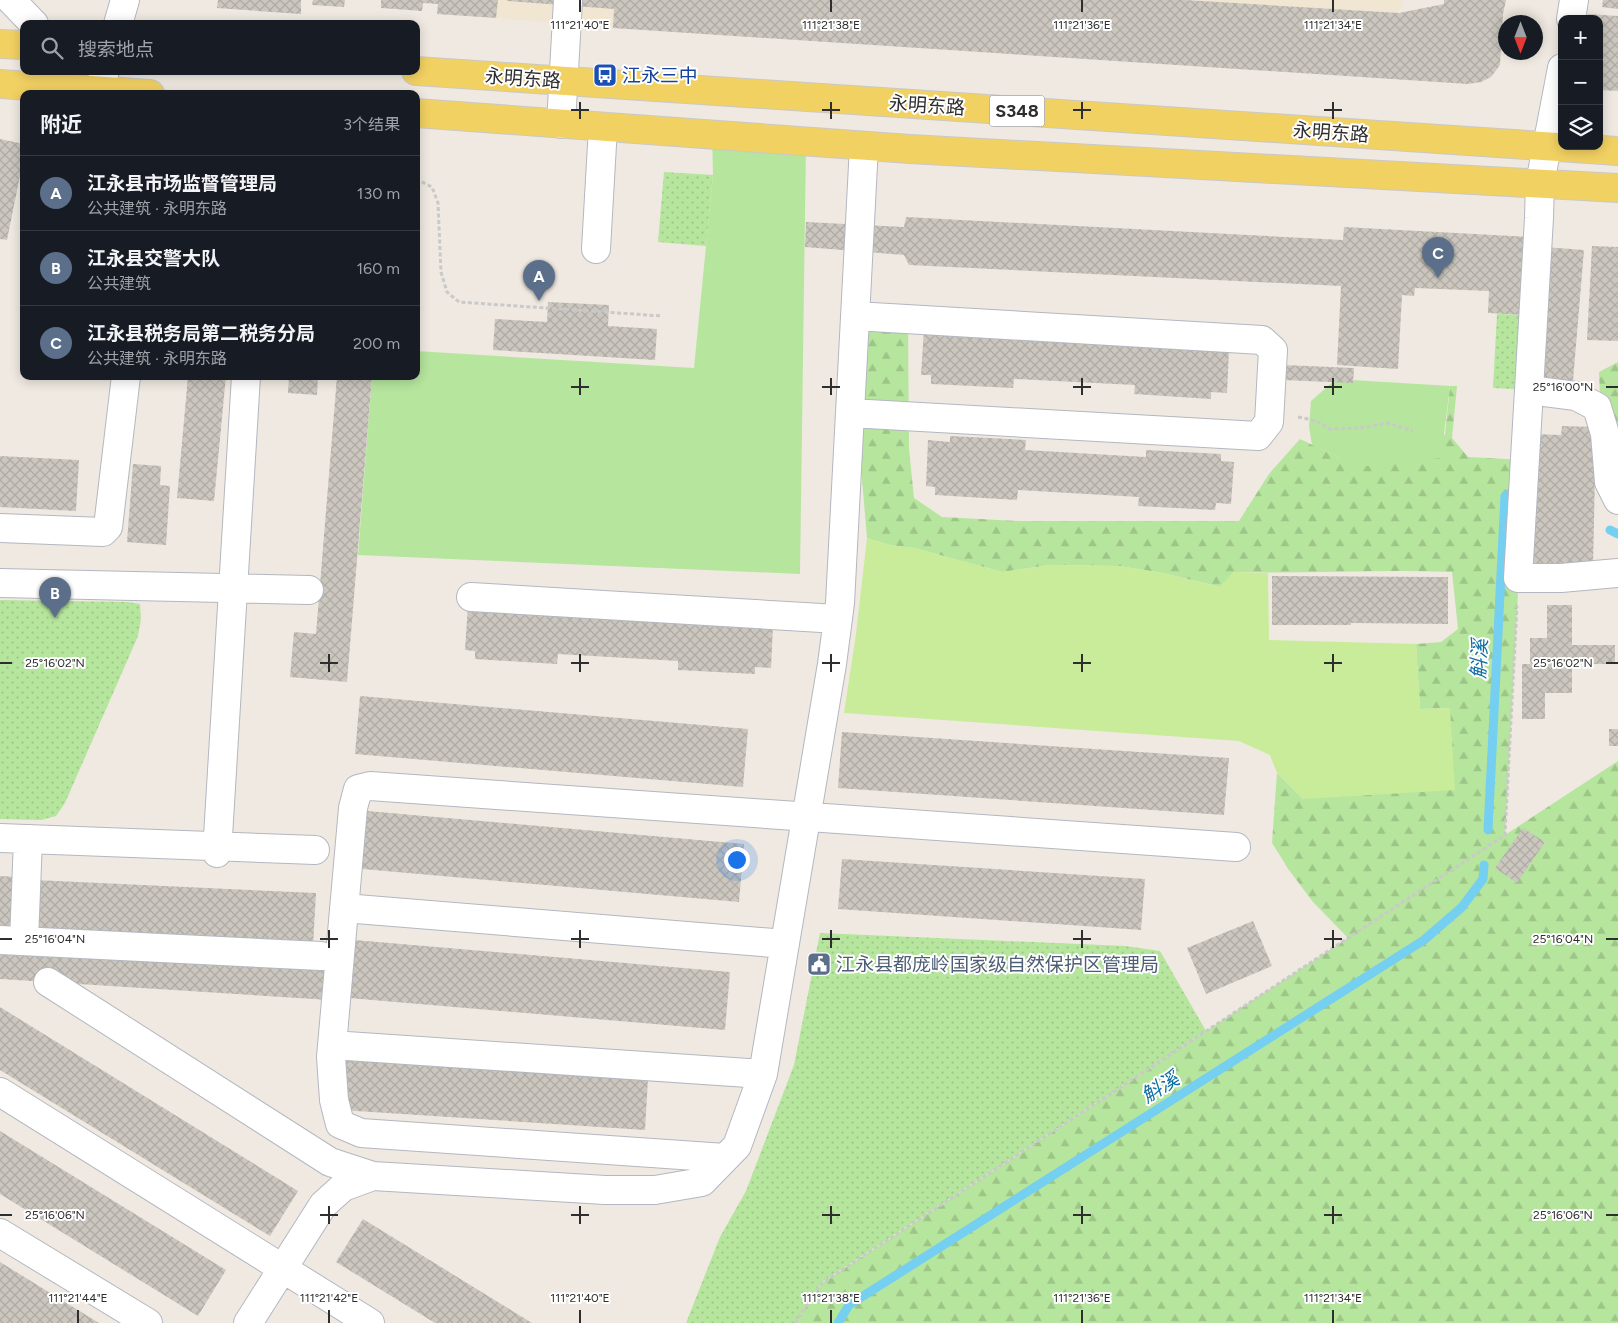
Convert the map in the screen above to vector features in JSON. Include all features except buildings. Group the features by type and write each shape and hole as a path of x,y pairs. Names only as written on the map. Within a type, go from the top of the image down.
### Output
{"main road":[{"path":"0,44 20,45"},
{"name":"永明东路","path":"420,71 1618,151"},
{"path":"0,84 102,81 135,90"},
{"name":"永明东路","path":"420,113 864,146 1618,188"}],"street":[{"path":"11,0 30,20"},
{"path":"119,20 125,0"},
{"path":"561,124 568,0"},
{"path":"1572,15 1574,0"},
{"path":"1558,91 1540,183 1518,578 1561,578 1618,573"},
{"path":"596,249 603,127"},
{"path":"48,982 330,1162 373,1176 605,1190 655,1190 702,1182 737,1146 762,1074 832,664 840,603 864,146"},
{"path":"850,413 1258,436 1269,422 1270,410 1273,350 1262,340 855,316"},
{"path":"0,528 103,532 108,527 126,380"},
{"path":"217,850 246,380"},
{"path":"1529,390 1576,396 1597,407 1605,434 1609,482 1618,500"},
{"path":"0,583 309,590"},
{"path":"470,597 838,619"},
{"path":"725,1158 361,1133 340,1124 334,1100 331,1057 353,808 358,789 370,786 1236,847"},
{"path":"0,838 217,850 315,850"},
{"path":"28,839 12,940 321,956"},
{"path":"344,908 785,944"},
{"path":"332,1045 762,1074"},
{"path":"0,1092 370,1323"},
{"path":"248,1323 323,1206 343,1187 373,1176"},
{"path":"0,1233 148,1323"}],"path":[{"path":"420,181 432,187 438,203 441,272 448,292 459,302 662,316"},
{"path":"1270,410 1284,415 1310,419 1329,429 1361,428 1388,423 1413,431"},
{"path":"795,1323 822,1282 1505,835 1518,578"}],"shaded area":[{"path":"498,0 614,0 613,28 496,18"},
{"path":"1185,0 1402,0 1403,4 1398,13"}],"green space":[{"path":"712,135 806,142 800,574 358,555 372,380 420,380 420,351 694,368 713,175"},
{"path":"664,172 713,175 706,246 658,242"},
{"path":"1497,314 1525,315 1529,390 1493,388"},
{"path":"867,317 908,319 909,449 914,498 942,517 1017,521 1239,521 1269,474 1300,439 1340,458 1445,435 1450,386 1457,386 1452,438 1468,457 1525,460 1505,835 1618,761 1618,1323 795,1323 822,1283 1348,938 1313,902 1272,843 1277,773 1303,799 1450,708 1420,709 1416,644 1441,642 1458,629 1452,572 1234,572 1220,587 1163,573 1119,566 1050,565 1002,572 914,548 890,545 867,538 860,456"},
{"path":"1618,362 1618,444 1601,420 1599,372"},
{"path":"1336,379 1450,386 1441,458 1367,466 1340,458 1312,445 1309,427 1311,401"},
{"path":"867,538 890,545 914,548 1002,572 1050,565 1119,566 1163,573 1219,587 1234,572 1268,573 1269,640 1416,644 1420,709 1450,708 1455,790 1303,799 1277,773 1270,755 1239,741 844,713 856,634"},
{"path":"0,600 128,602 140,604 141,619 138,636 65,803 56,816 41,820 0,819"},
{"path":"820,933 1125,946 1160,951 1206,1031 822,1282 795,1323 686,1323 720,1237 746,1191 794,1065"}],"waterway":[{"name":"斛溪","path":"1488,830 1505,496 1510,493"},
{"name":"斛溪","path":"1610,530 1618,534"},
{"name":"斛溪","path":"838,1323 849,1305 1424,940 1462,907 1483,879 1484,865"}],"place":[{"name":"江永三中","path":"605,75"},
{"name":"江永县税务局第二税务分局","path":"1438,278"},
{"name":"江永县市场监督管理局","path":"539,301"},
{"name":"江永县交警大队","path":"55,618"},
{"name":"江永县都庞岭国家级自然保护区管理局","path":"819,964"}]}
